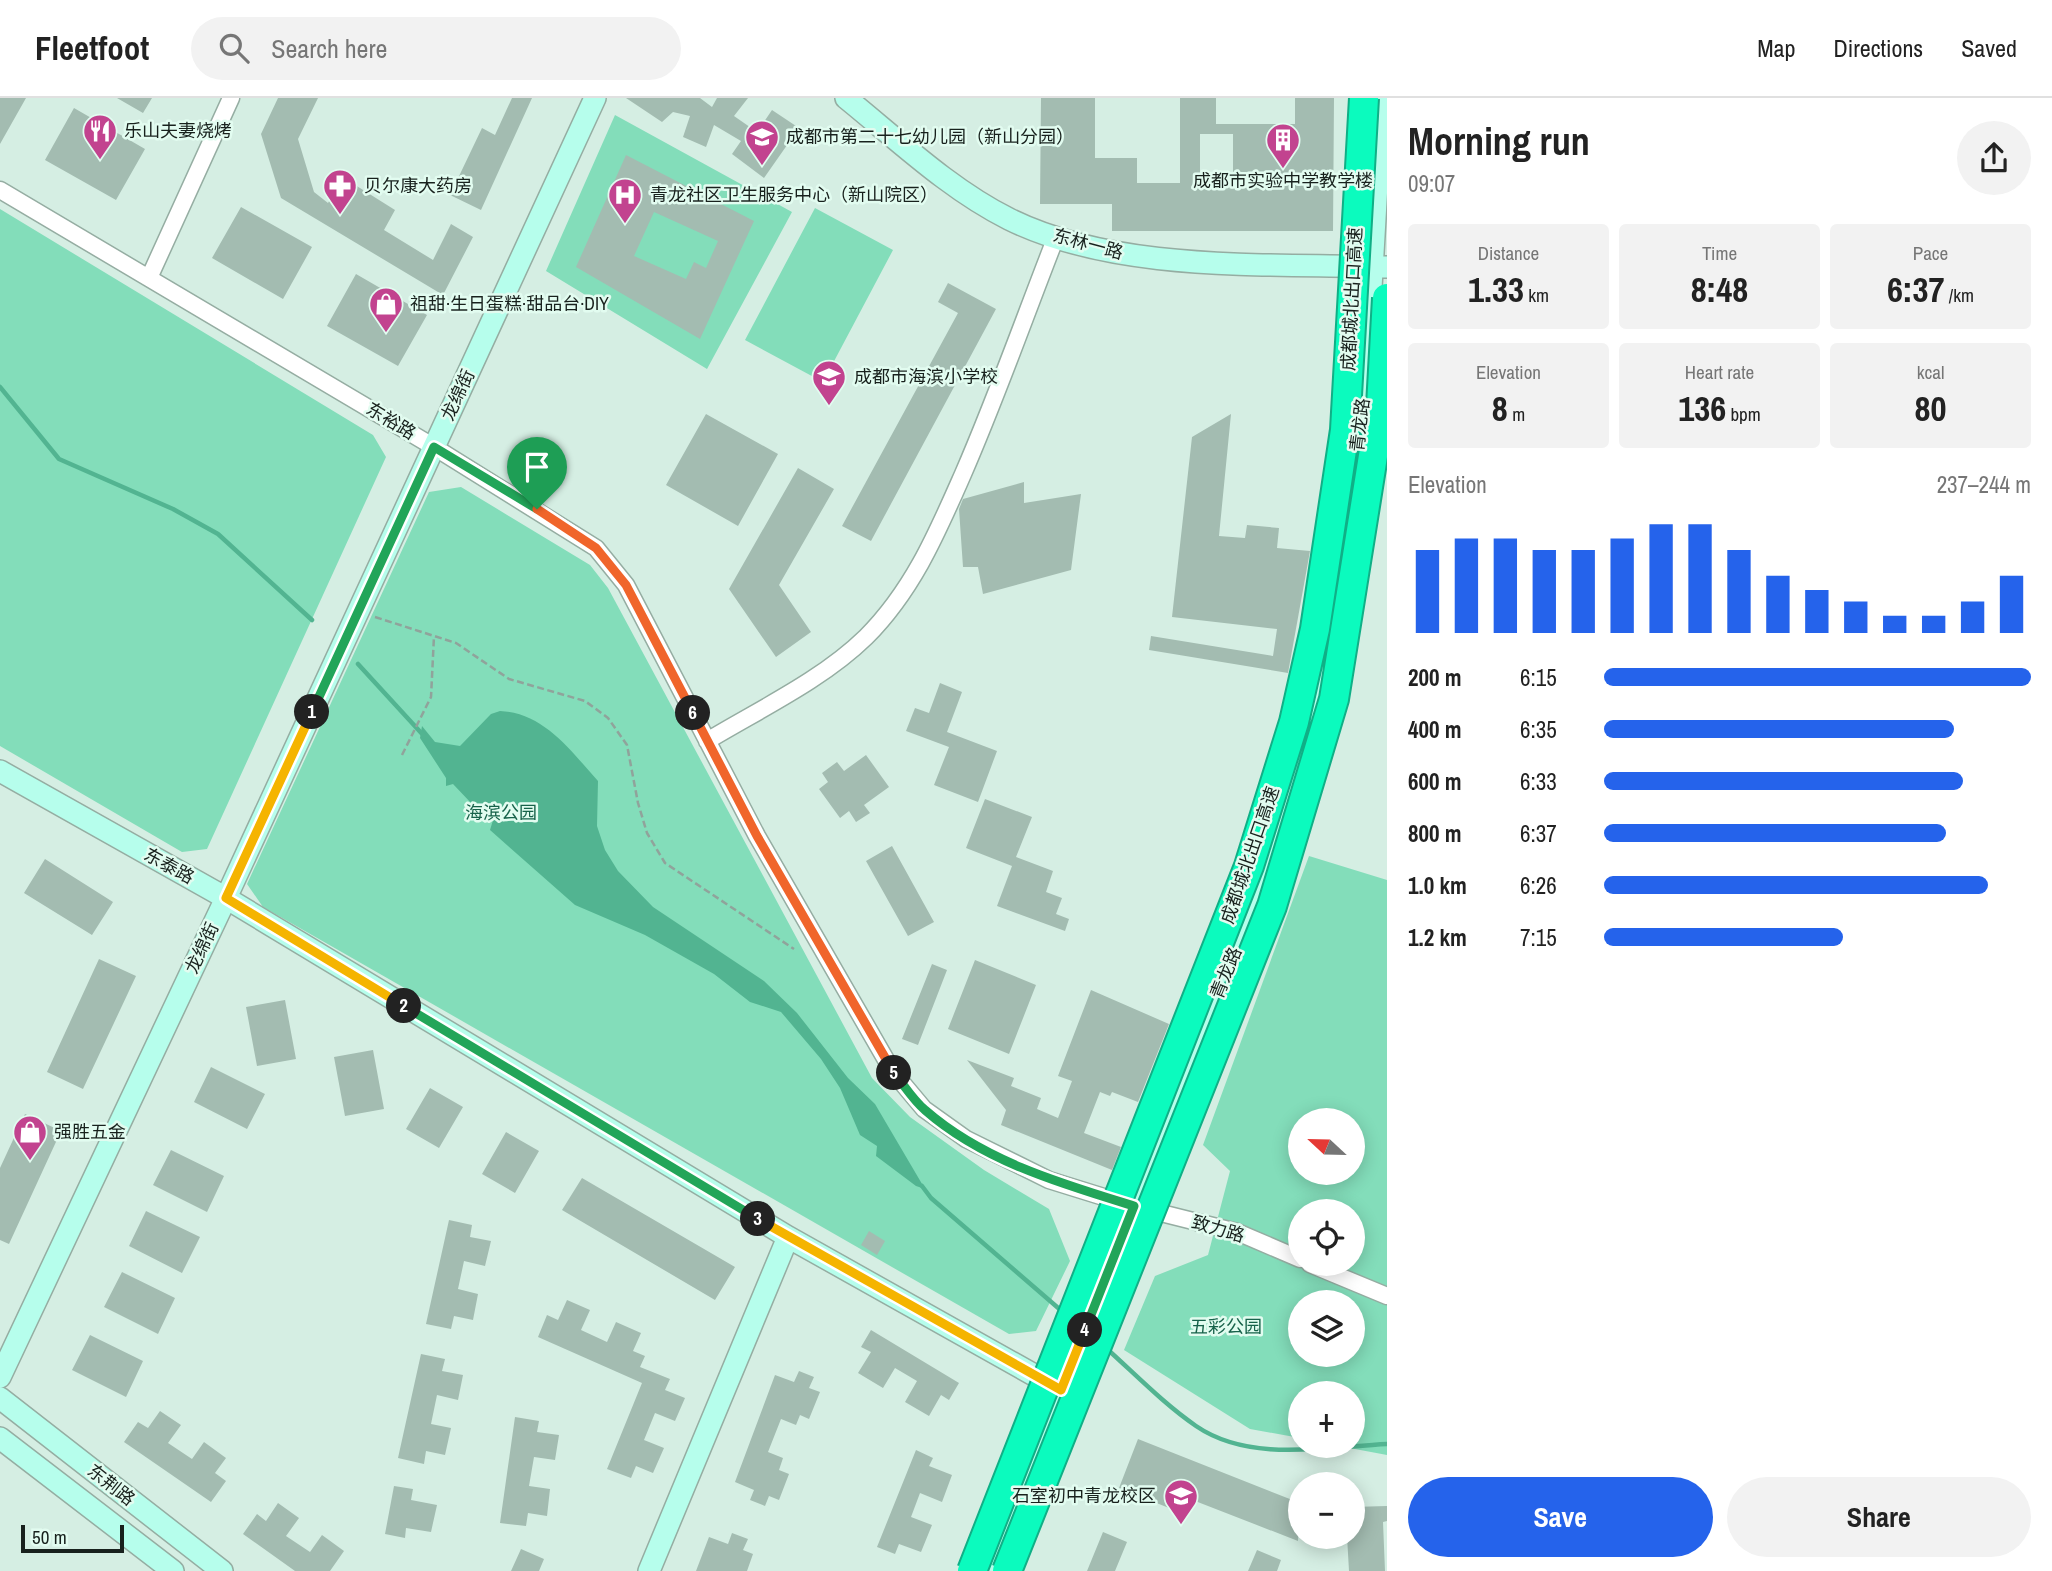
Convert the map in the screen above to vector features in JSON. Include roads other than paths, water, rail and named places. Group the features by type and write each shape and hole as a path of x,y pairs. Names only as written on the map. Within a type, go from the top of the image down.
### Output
{"highway":[{"name":"成都城北出口高速","path":"972,1571 1244,879 1294,722 1315,629 1345,430 1364,98"},
{"name":"成都城北出口高速","path":"1007,1571 1272,906 1330,712 1381,406 1387,298"}],"street":[{"path":"149,278 231,98"},
{"name":"龙绵街","path":"0,1377 226,898 595,98"},
{"name":"东林一路","path":"846,98 965,193 1010,219 1056,237 1141,258 1379,266"},
{"name":"青龙路","path":"989,1571 1261,885 1315,708 1344,546 1379,266 1382,98"},
{"name":"东裕路","path":"0,190 434,447 596,548 626,585 757,836 893,1072 924,1110 966,1139 1049,1180 1134,1206"},
{"path":"707,741 834,664 866,637 902,596 929,552 983,428 1056,237"},
{"name":"东泰路","path":"0,771 226,898 788,1237 1061,1390"},
{"name":"致力路","path":"1134,1206 1237,1232 1288,1254"},
{"path":"649,1571 788,1237"},
{"path":"1339,1276 1387,1296"},
{"name":"东荆路","path":"0,1398 222,1571"},
{"name":"东荆路","path":"0,1438 173,1571"}],"waterway":[{"path":"0,387 59,459 173,509 218,534 312,620"},
{"path":"358,664 424,736"},
{"path":"922,1186 931,1198 1064,1313"},
{"path":"1106,1348 1173,1408 1217,1438 1240,1445 1289,1450 1387,1444"}],"place":[{"name":"乐山夫妻烧烤","path":"100,161"},
{"name":"成都市第二十七幼儿园（新山分园）","path":"762,167"},
{"name":"成都市实验中学教学楼","path":"1283,170"},
{"name":"贝尔康大药房","path":"340,216"},
{"name":"青龙社区卫生服务中心（新山院区）","path":"625,225"},
{"name":"祖甜·生日蛋糕·甜品台·DIY","path":"386,334"},
{"name":"成都市海滨小学校","path":"829,407"},
{"name":"强胜五金","path":"30,1162"},
{"name":"石室初中青龙校区","path":"1181,1526"}],"park label":[{"name":"海滨公园","path":"501,813"},
{"name":"五彩公园","path":"1226,1327"}]}
